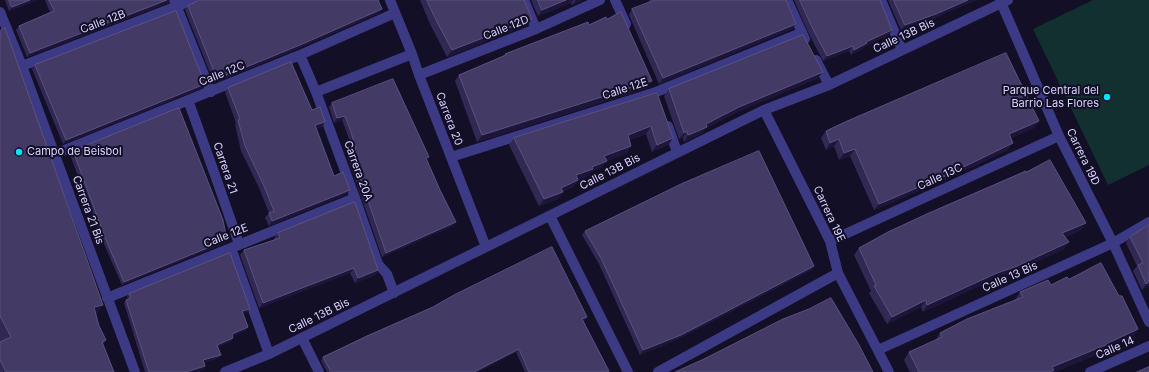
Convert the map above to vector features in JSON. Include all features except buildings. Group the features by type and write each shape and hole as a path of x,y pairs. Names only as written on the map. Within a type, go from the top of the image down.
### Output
{"street":[{"name":"Calle 12B","path":"22,66 175,3 193,0"},
{"name":"Carrera 20","path":"390,0 486,247"},
{"path":"524,0 536,29"},
{"name":"Calle 12D","path":"419,75 536,29 600,0"},
{"path":"615,0 631,35"},
{"path":"787,0 801,33 829,84"},
{"path":"881,0 902,50"},
{"name":"Calle 13B Bis","path":"225,372 269,354 302,338 764,110 829,84 1003,1"},
{"name":"Carrera 19D","path":"1003,1 1059,136 1114,244 1149,322"},
{"path":"175,3 211,92"},
{"name":"Carrera 21 Bis","path":"0,12 22,66 135,372"},
{"name":"Calle 12C","path":"55,154 211,92 395,13"},
{"name":"Calle 12E","path":"451,157 656,91 801,33"},
{"path":"316,92 412,54"},
{"name":"Carrera 20A","path":"300,55 316,92 356,198 378,264 387,274 394,293"},
{"name":"Carrera 21","path":"188,100 215,175 235,246 269,354"},
{"name":"Carrera 19E","path":"764,110 830,241 838,273 889,372"},
{"path":"666,118 677,152"},
{"name":"Calle 13C","path":"830,241 1059,136"},
{"name":"Calle 12E","path":"107,298 356,198"},
{"path":"550,216 628,372"},
{"name":"Calle 13 Bis","path":"878,350 1114,244 1149,222"},
{"path":"658,372 838,273"},
{"path":"302,338 319,372"},
{"name":"Calle 14","path":"1090,372 1149,346"}],"green space":[{"name":"Parque Central del Barrio Las Flores","path":"1093,0 1149,0 1149,165 1108,185 1033,29"}],"place":[{"name":"Parque Central del Barrio Las Flores","path":"1107,97"},
{"name":"Campo de Beisbol","path":"19,152"}]}
